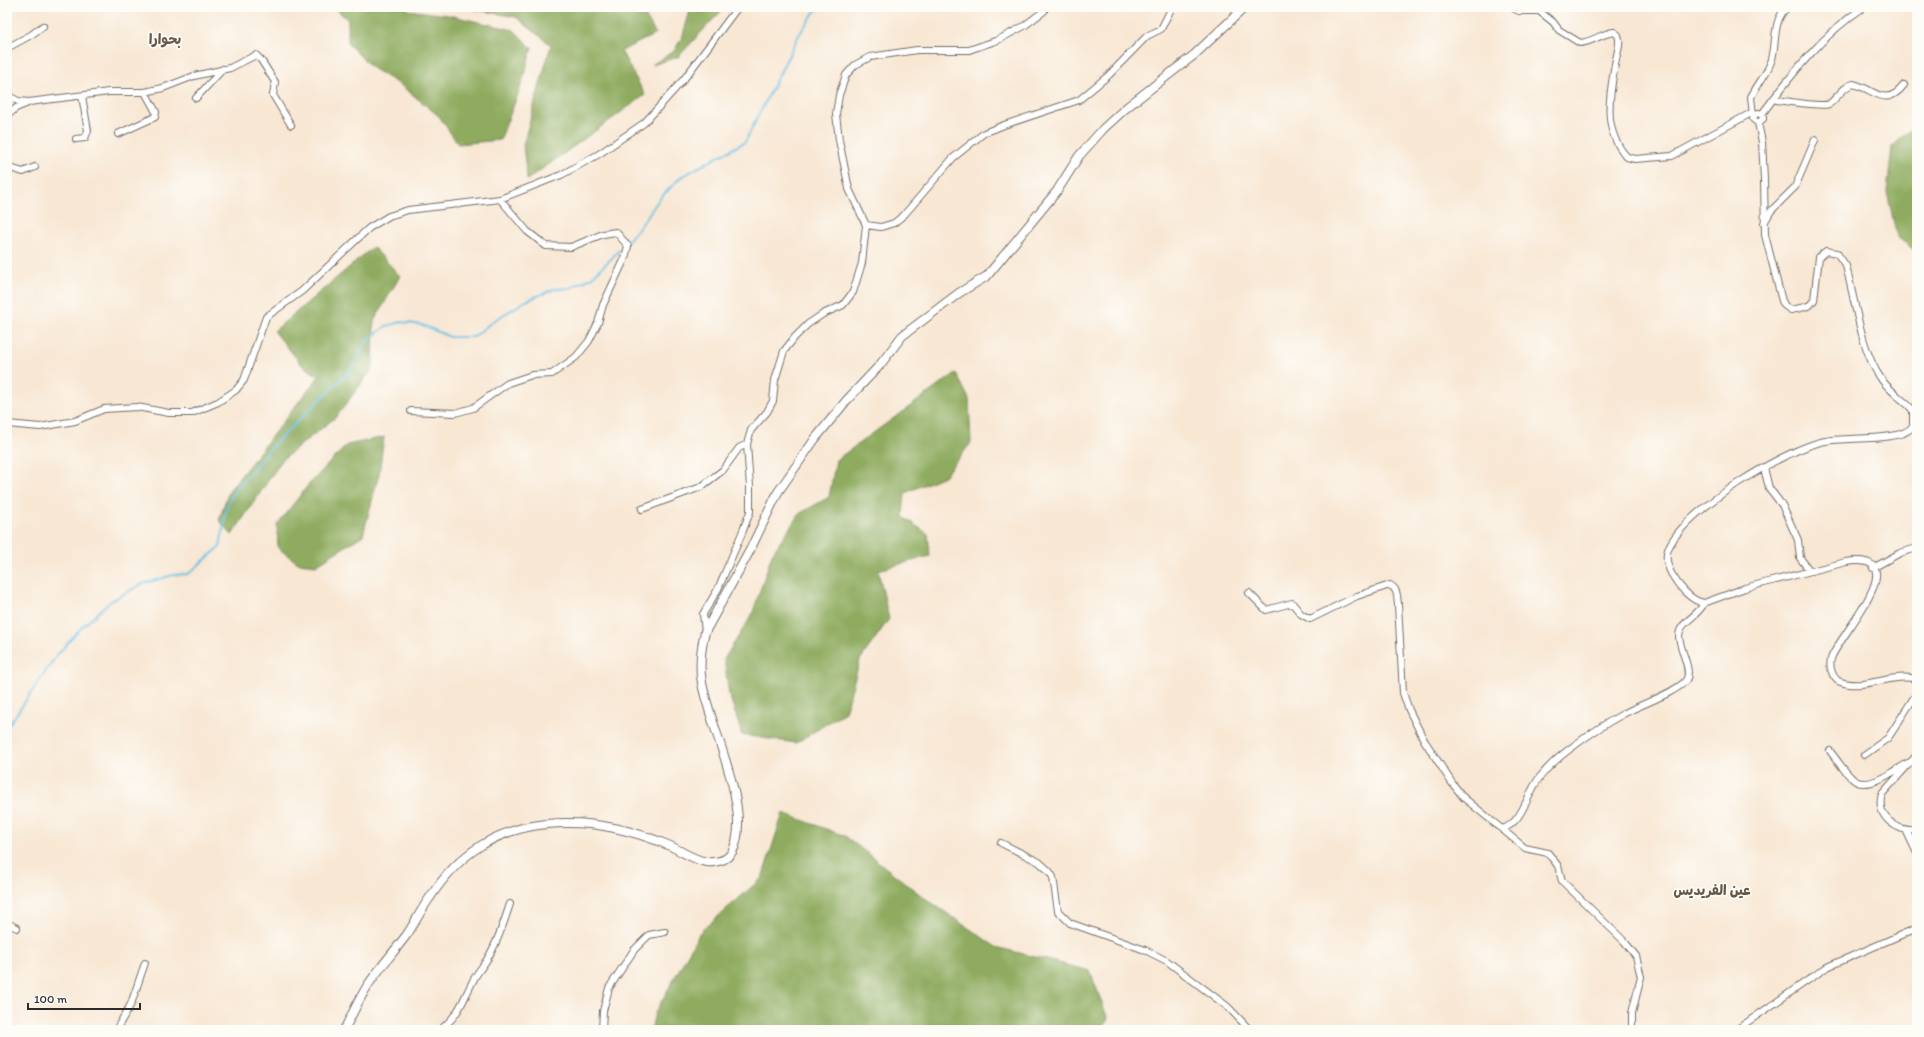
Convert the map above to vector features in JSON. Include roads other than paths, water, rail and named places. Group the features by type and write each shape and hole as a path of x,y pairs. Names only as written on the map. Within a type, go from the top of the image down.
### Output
{"main road":[{"path":"344,1030 368,985 407,934 445,876 466,855 492,839 522,829 545,824 579,823 620,830 658,841 706,862 724,860 731,855 736,841 738,819 728,770 702,682 701,651 705,632 746,558 778,492 816,439 846,401 880,365 902,336 959,293 987,276 1033,222 1057,191 1079,156 1104,128 1127,107 1194,55 1245,7"}],"street":[{"path":"7,424 40,426 75,421 104,409 137,407 169,413 192,413 218,402 236,390 244,380 266,317 302,291 369,228 388,216 408,210 500,199 562,175 599,154 644,123 684,79 738,7"},
{"path":"705,632 703,614 718,589 750,512 747,444 751,430 767,412 774,401 775,380 784,351 808,324 823,314 843,305 853,292 862,263 866,225 849,189 838,140 836,114 839,95 846,75 855,65 870,57 917,50 969,50 998,40 1024,26 1044,11 1045,7"},
{"path":"866,225 881,227 894,224 904,215 953,158 984,133 1079,100 1108,76 1147,36 1160,29 1172,7"},
{"path":"1511,7 1519,11 1541,9 1559,30 1580,43 1595,40 1610,32 1614,32 1618,35 1619,44 1610,85 1609,110 1613,132 1627,157 1635,159 1672,156 1753,114 1762,114"},
{"path":"1788,7 1778,21 1774,52 1766,75 1751,97 1754,120 1758,123 1762,142 1764,223 1772,268 1782,301 1787,308 1791,310 1800,309 1810,305 1814,300 1820,254 1830,250 1835,251 1842,258 1846,266 1869,358 1890,390 1911,408 1914,417 1913,426 1903,434 1825,441 1796,452 1764,468 1731,488 1680,530 1668,548 1666,560 1668,568 1675,580 1697,601 1704,603 1745,588 1855,560 1870,564 1874,568 1876,577 1873,591 1831,658 1831,672 1838,681 1853,686 1897,678 1917,679"},
{"path":"1758,123 1763,121 1762,114 1773,99 1833,30 1864,7"},
{"path":"7,48 31,35 43,26"},
{"path":"7,95 18,102 29,102 109,92 145,92 163,88 194,76 223,69 256,55 261,60 275,82 273,95 291,125"},
{"path":"196,98 223,69"},
{"path":"1773,99 1788,103 1805,102 1822,106 1831,103 1850,85 1858,85 1882,97 1888,97 1896,94 1904,85"},
{"path":"118,134 155,117 156,112 145,92"},
{"path":"76,139 85,138 88,131 82,96"},
{"path":"7,116 16,108 29,102"},
{"path":"1764,223 1771,211 1795,186 1815,140"},
{"path":"7,167 22,172 35,167"},
{"path":"410,410 455,412 473,408 508,383 532,375 552,374 576,357 592,335 603,305 625,258 628,246 616,232 603,234 571,247 546,246 527,231 500,199"},
{"path":"642,509 701,487 723,470 739,448 747,444"},
{"path":"1764,468 1769,488 1782,505 1798,540 1800,558 1810,572"},
{"path":"1874,568 1900,553 1917,548"},
{"path":"1249,593 1266,610 1292,603 1301,614 1310,619 1357,596 1390,585 1394,586 1397,591 1403,693 1409,710 1424,740 1452,783 1464,798 1525,848 1540,850 1548,853 1558,866 1562,881 1624,941 1636,956 1641,977 1633,1008 1632,1030"},
{"path":"1502,829 1510,827 1540,778 1570,748 1619,716 1673,690 1687,680 1689,673 1679,635 1682,627 1699,611 1704,603"},
{"path":"1864,755 1888,738 1917,693"},
{"path":"1830,751 1853,779 1862,783 1875,781 1915,758"},
{"path":"1915,758 1882,794 1880,807 1885,816 1892,823 1906,830 1917,830"},
{"path":"1906,830 1917,853"},
{"path":"1001,843 1039,862 1049,870 1052,877 1058,911 1070,923 1145,950 1167,961 1228,1007 1250,1030"},
{"path":"440,1030 451,1021 460,1008 474,977 495,944 510,904"},
{"path":"7,923 17,928"},
{"path":"1736,1030 1804,981 1827,968 1917,928"},
{"path":"602,1030 603,1011 609,988 634,950 649,935 664,932"},
{"path":"116,1030 131,1004 145,963"}],"waterway":[{"path":"7,728 56,656 82,627 111,601 142,584 173,575 188,574 220,547 227,505 236,489 277,441 351,370 367,341 386,326 402,322 422,325 450,337 474,337 493,321 526,301 554,289 570,288 591,278 613,257 639,228 660,198 681,177 745,142 799,35 815,11 822,7"},
{"path":"892,7 956,11 974,7"}],"district":[{"name":"بحوارا","path":"165,39"},
{"name":"عين الفريديس","path":"1712,890"}]}
